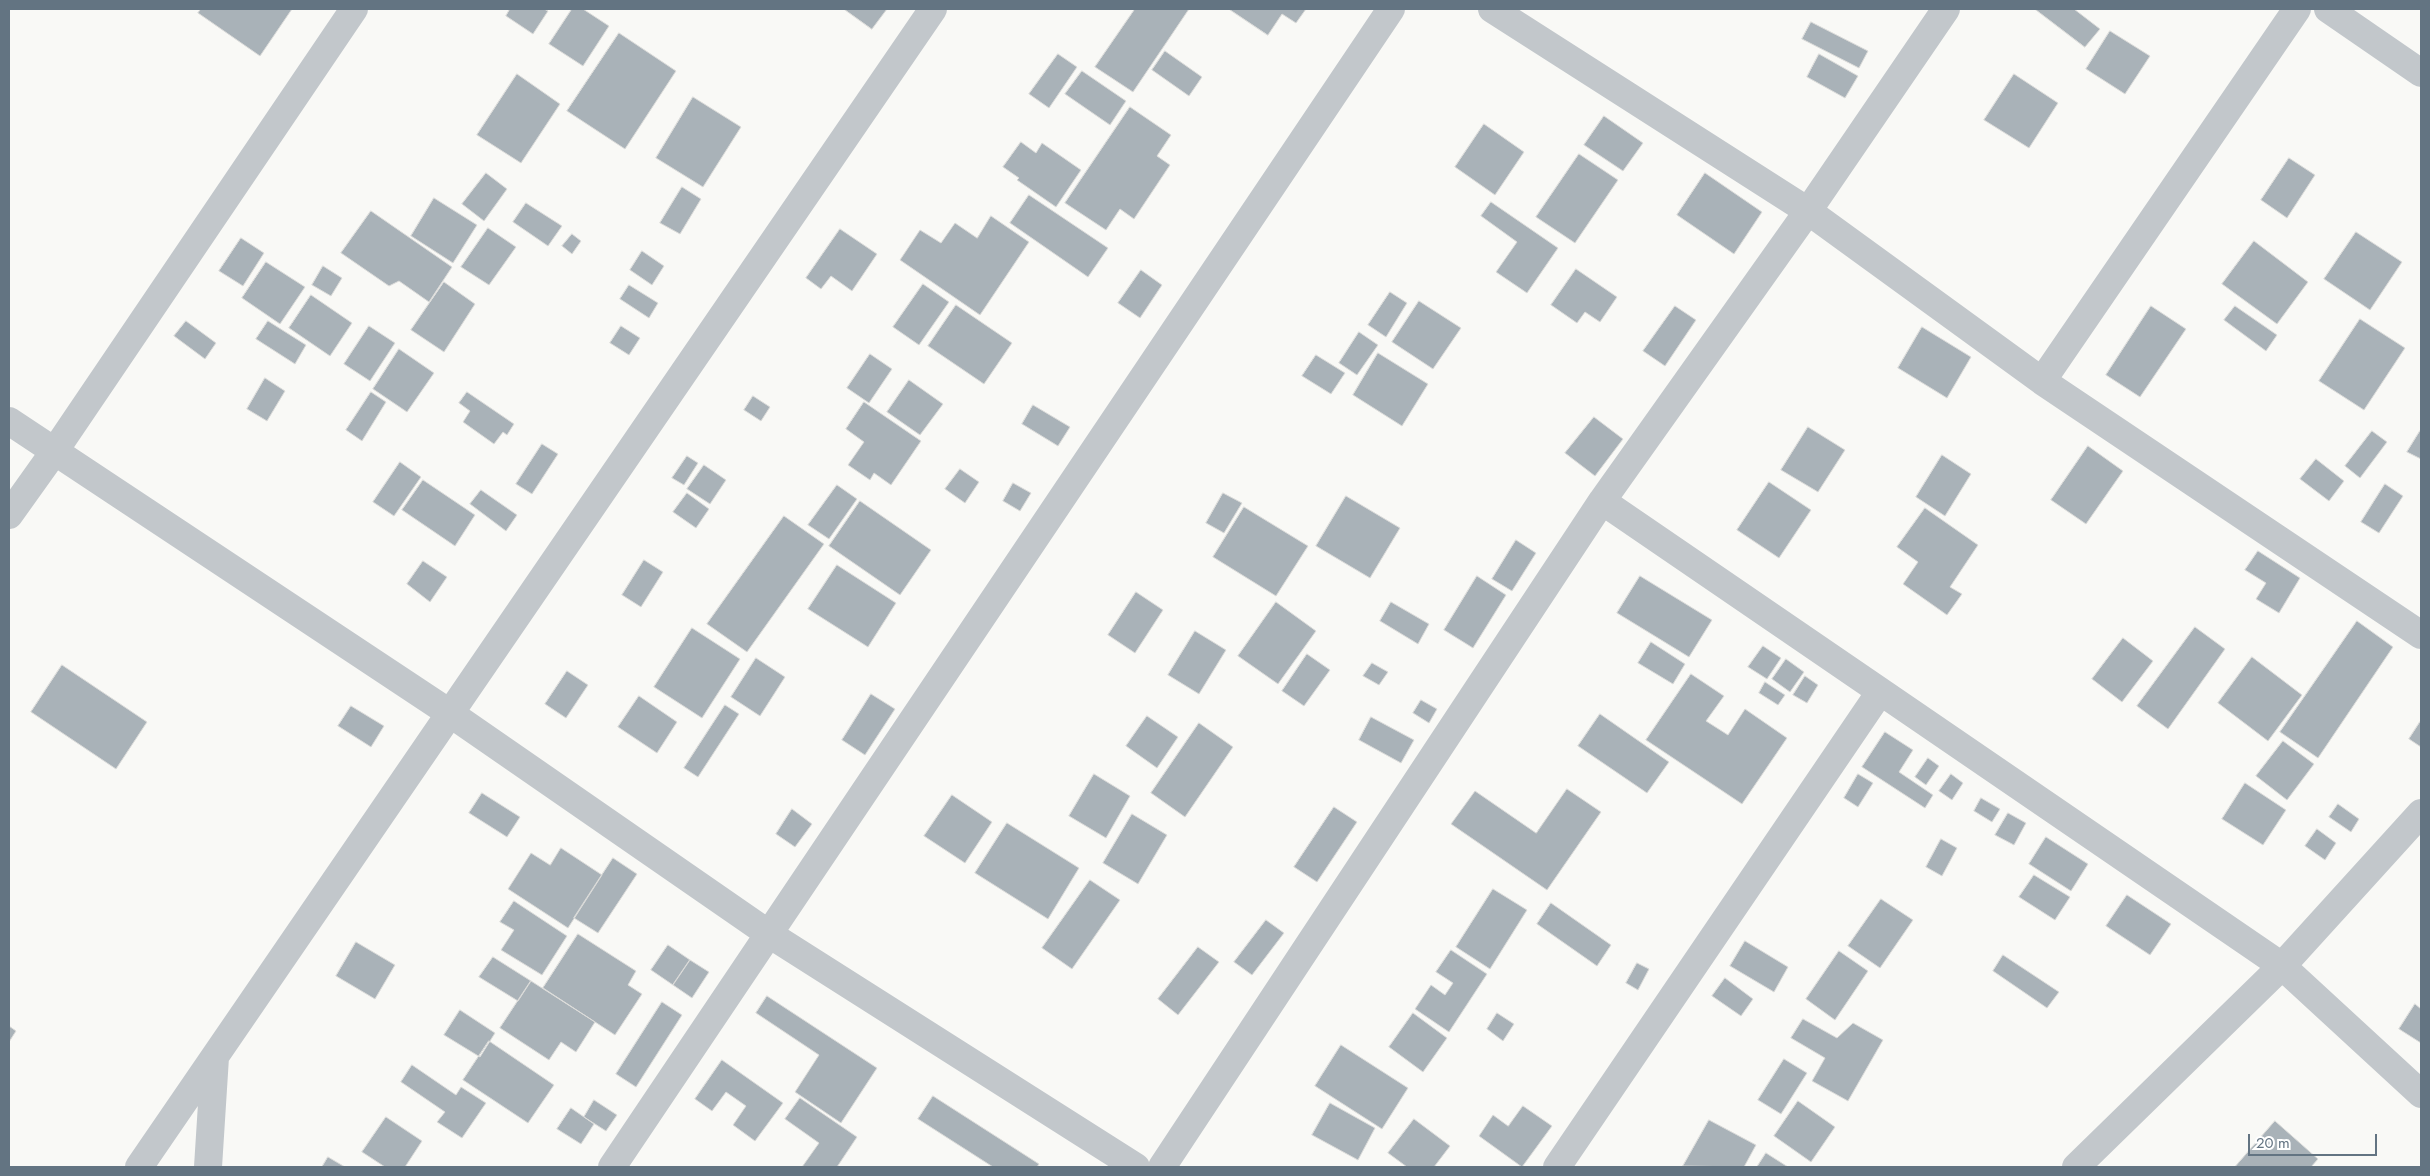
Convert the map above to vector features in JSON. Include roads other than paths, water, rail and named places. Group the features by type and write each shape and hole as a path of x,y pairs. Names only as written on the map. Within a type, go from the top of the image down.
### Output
{"street":[{"path":"9,515 54,452 354,9"},
{"path":"139,1167 933,9"},
{"path":"612,1167 1391,9"},
{"path":"1492,9 1808,211 2042,381 2421,635"},
{"path":"1162,1167 1602,501 1808,211 1946,9"},
{"path":"2042,381 2297,9"},
{"path":"2328,9 2421,73"},
{"path":"9,421 451,714 769,934 1136,1167"},
{"path":"1602,501 2282,966 2421,1094"},
{"path":"1557,1167 1880,692"},
{"path":"2076,1167 2282,966 2421,812"},
{"path":"208,1167 215,1055"}]}
